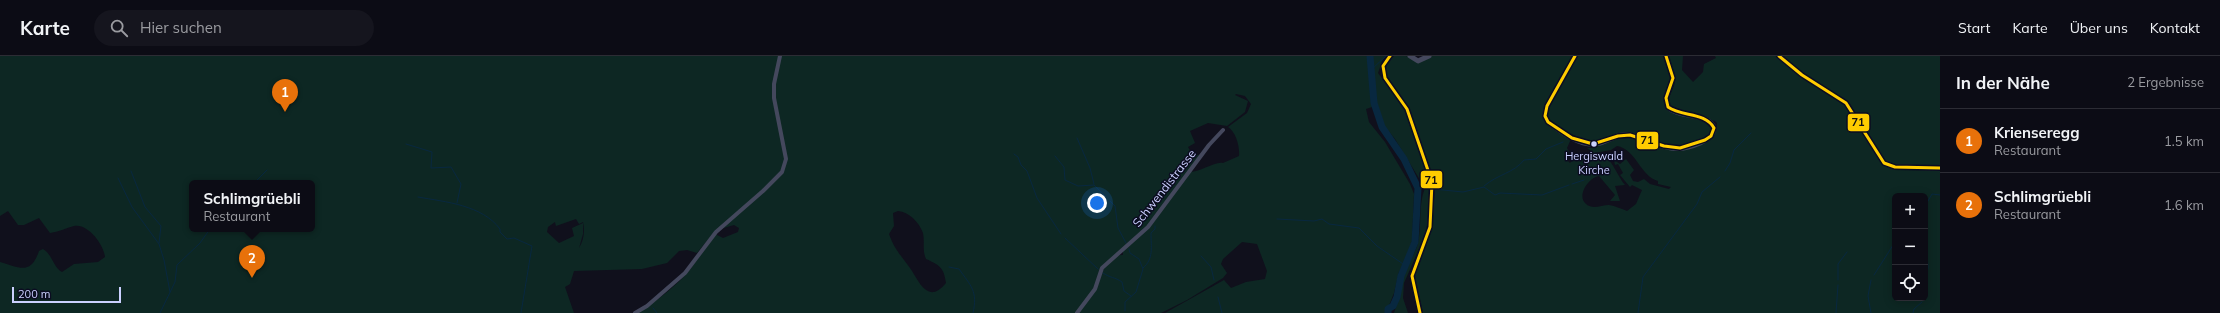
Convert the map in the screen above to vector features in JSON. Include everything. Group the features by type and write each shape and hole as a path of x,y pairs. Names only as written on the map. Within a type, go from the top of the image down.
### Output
{"street":[{"path":"634,313 647,306 685,273 716,232 764,191 782,172 786,159 774,98 774,84 780,56"},
{"path":"1390,56 1383,66 1384,75 1407,109 1418,144 1428,166 1433,189 1430,227 1412,276 1420,313"},
{"path":"1410,56 1418,61 1429,56"},
{"path":"1575,56 1547,106 1545,114 1548,122 1588,144 1599,144 1615,136 1624,135 1667,148 1679,150 1708,139 1714,128 1708,120 1675,112 1668,107 1666,98 1673,78 1666,56"},
{"path":"1779,56 1802,75 1846,103 1884,164 1895,167 1940,168"},
{"name":"Schwendistrasse","path":"1077,313 1095,289 1102,268 1148,227 1209,145 1223,130"}],"green space":[{"path":"0,56 1386,56 1382,61 1378,73 1405,109 1428,172 1431,189 1426,233 1404,283 1403,298 1408,313 1394,313 1403,274 1418,243 1421,208 1425,188 1395,139 1382,123 1378,114 1378,105 1366,109 1369,122 1385,142 1410,184 1414,194 1412,241 1407,257 1399,272 1394,293 1386,313 1165,313 1224,280 1231,288 1246,282 1265,279 1267,271 1257,244 1242,242 1223,259 1221,264 1227,273 1223,278 1187,300 1161,313 1078,313 1093,293 1104,268 1112,258 1102,267 1094,289 1076,313 636,313 658,299 680,280 692,267 705,246 715,234 723,238 738,232 739,228 734,225 720,229 744,207 715,231 697,253 687,250 679,251 667,263 642,269 574,271 570,284 565,287 574,313 0,313 0,262 24,268 28,267 36,259 39,251 43,249 46,251 56,267 62,272 74,264 98,262 105,257 102,247 98,241 90,231 85,228 74,226 50,233 39,218 24,225 18,225 8,211 0,216","holes":["1235,95 1245,96 1251,104 1247,113 1228,127 1231,129 1237,140 1239,156 1223,163 1190,172 1152,223 1123,250 1123,255 1112,258 1148,226 1202,154 1193,156 1188,147 1195,143 1190,131 1208,123 1227,126 1245,112 1248,101","898,211 913,218 919,225 923,233 926,259 938,265 944,274 946,283 935,292 930,292 922,286 891,240 889,234 894,226 893,213","576,219 579,224 583,222 584,229 584,235 579,248 583,234 583,223 572,228 574,236 559,243 547,232 548,227 555,222 556,226"]},
{"path":"1394,56 1406,56 1419,62 1431,56 1664,56 1672,80 1665,97 1665,106 1672,112 1708,122 1712,127 1712,131 1707,138 1689,146 1674,148 1623,133 1598,142 1588,142 1557,127 1556,129 1571,139 1567,148 1569,152 1564,157 1570,163 1578,155 1585,153 1604,156 1613,165 1625,185 1615,186 1620,201 1610,201 1615,195 1599,176 1595,177 1585,187 1582,196 1583,201 1591,207 1609,205 1627,211 1636,204 1642,190 1632,185 1630,187 1620,175 1623,173 1618,164 1615,165 1614,160 1620,164 1626,159 1634,170 1630,175 1633,181 1638,182 1644,179 1650,184 1669,189 1671,187 1658,184 1658,181 1647,174 1634,157 1623,148 1617,146 1611,150 1594,153 1587,148 1597,147 1614,138 1624,136 1668,149 1681,150 1707,141 1712,137 1716,129 1717,123 1715,121 1674,110 1671,107 1669,100 1675,81 1675,75 1667,56 1683,56 1682,70 1693,82 1703,72 1704,64 1716,58 1715,56 1777,56 1801,77 1844,104 1884,165 1891,168 1940,169 1940,313 1423,313 1414,275 1432,227 1435,186 1409,110 1385,73 1387,63"},
{"path":"1781,56 1940,56 1940,166 1895,165 1885,162 1850,104 1807,77"}],"waterway":[{"path":"1370,56 1374,103 1382,127 1404,159 1418,188 1415,242 1401,276 1397,297 1393,306 1388,309 1388,313"},
{"path":"1371,70 1386,56"},
{"path":"1725,171 1730,163 1734,150 1751,133"},
{"path":"1077,138 1090,168 1094,184"},
{"path":"1484,186 1516,168 1524,160 1536,159 1546,149 1563,142"},
{"path":"406,144 432,152 431,168 451,167 461,184 457,203"},
{"path":"1014,154 1018,157 1021,165 1027,171 1037,198 1061,234"},
{"path":"1055,156 1064,167 1065,180 1078,186 1094,185 1106,197"},
{"path":"257,180 267,170"},
{"path":"131,171 145,207 161,226 159,243"},
{"path":"1638,313 1643,277 1697,204 1702,192 1720,177"},
{"path":"118,178 132,207 159,244 164,260 170,292"},
{"path":"1572,184 1584,180"},
{"path":"1433,189 1463,192 1484,187 1495,195 1500,193 1542,195 1569,185"},
{"path":"1418,188 1430,189"},
{"path":"1928,201 1932,194 1940,195"},
{"path":"418,197 452,203 474,210 492,221 507,239 514,238 532,246 521,313"},
{"path":"1110,201 1115,206 1118,228 1126,243"},
{"path":"1277,219 1314,221 1322,219 1329,224 1359,228 1377,246 1406,266"},
{"path":"1143,268 1149,261 1151,233 1155,229 1155,226"},
{"path":"160,313 175,282 177,265 200,243 208,232"},
{"path":"1065,238 1098,269"},
{"path":"1874,275 1892,247"},
{"path":"1125,311 1125,302 1136,292 1143,269 1139,259 1130,253 1129,249"},
{"path":"1838,280 1838,264 1847,252"},
{"path":"1201,256 1211,267 1214,280"},
{"path":"949,267 959,269 970,285 975,299 973,313"},
{"path":"1103,273 1122,282 1124,291 1131,296"},
{"path":"1871,280 1868,296 1871,313"},
{"path":"1836,313 1838,285"},
{"path":"1218,297 1222,313"},
{"path":"1913,313 1914,309 1922,302"},
{"path":"653,308 657,313"}],"transit line":[{"name":"71","path":"1390,56 1383,66 1385,78 1407,109 1432,182 1430,227 1412,276 1420,313"},
{"name":"71","path":"1575,56 1547,106 1545,116 1548,122 1572,138 1593,144 1618,136 1630,135 1664,146 1680,148 1705,140 1711,136 1714,128 1705,119 1668,107 1666,98 1673,78 1666,56"},
{"name":"71","path":"1779,56 1802,75 1846,103 1884,163 1895,167 1940,168"}],"place":[{"name":"Krienseregg","path":"285,112"},
{"name":"Hergiswald Kirche","path":"1594,144"},
{"name":"Schlimgrüebli","path":"252,278"}]}
